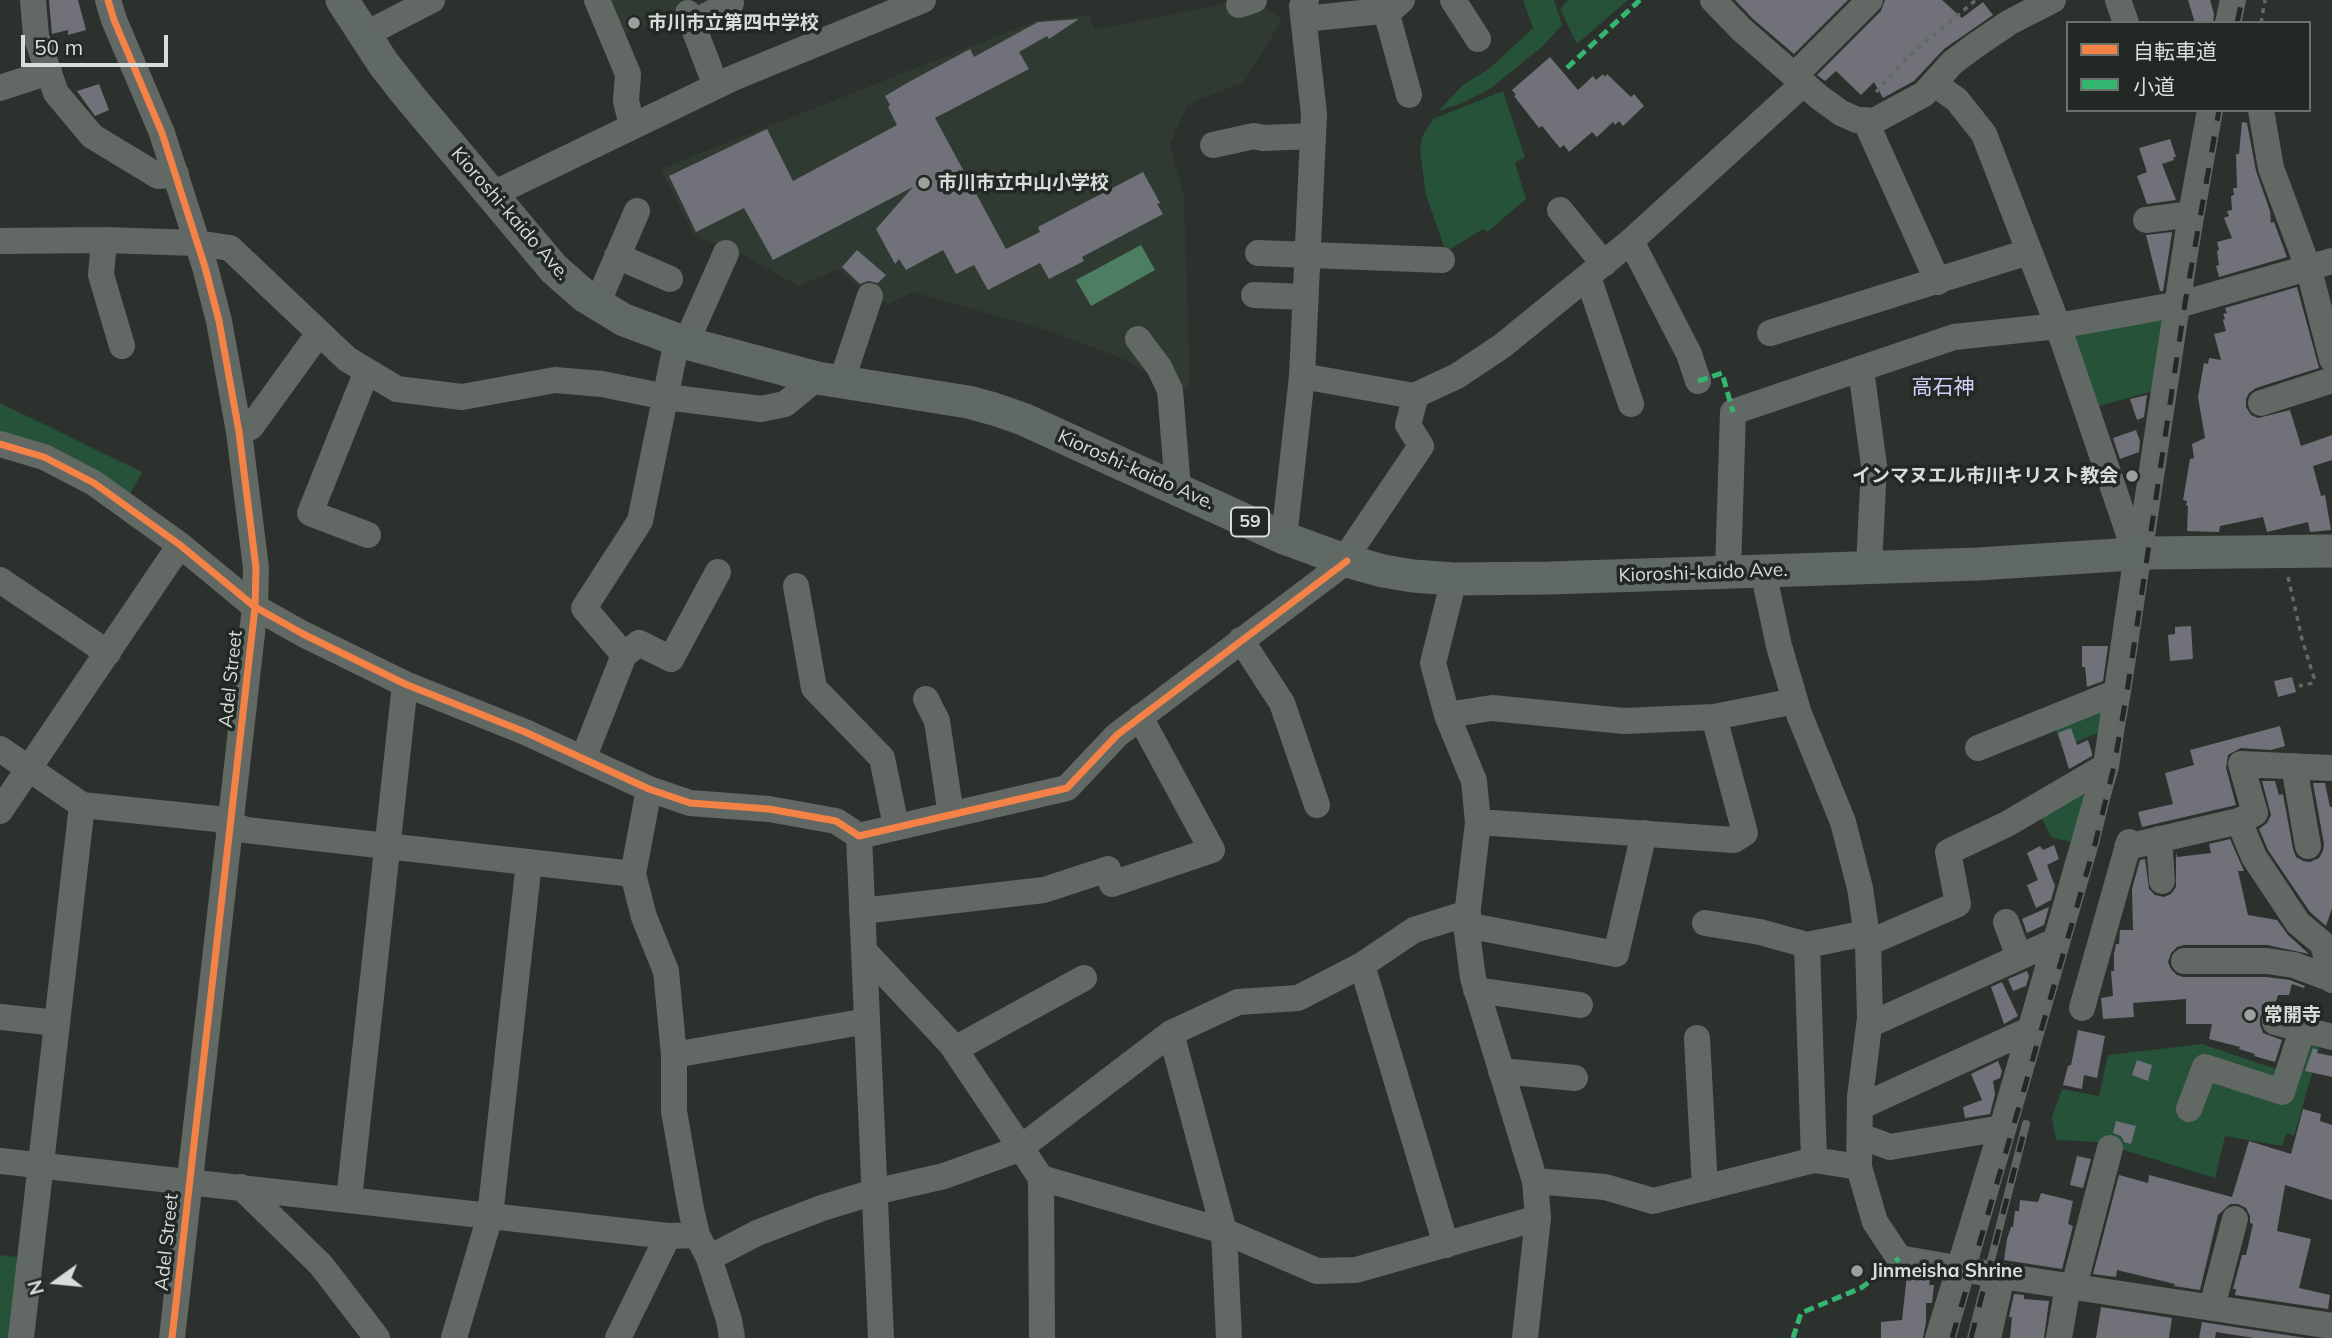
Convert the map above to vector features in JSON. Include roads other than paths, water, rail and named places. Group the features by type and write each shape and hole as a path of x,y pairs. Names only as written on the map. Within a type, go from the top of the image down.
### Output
{"main road":[{"name":"Kioroshi-kaido Ave.","path":"342,0 399,85 554,269 586,297 624,320 681,341 829,381 968,402 994,409 1023,419 1284,538 1345,560 1413,576 1454,579 1978,564 2274,550 2332,551"}],"street":[{"path":"33,0 36,36 57,93 92,136 158,176 176,174"},
{"name":"Adel Street","path":"108,0 162,133 219,321 239,432 256,568 255,607 172,1338"},
{"path":"364,35 432,0"},
{"path":"597,0 628,74 626,101 632,125"},
{"path":"716,86 690,18 731,3 730,0"},
{"path":"491,195 632,125 885,7 923,0"},
{"path":"1453,0 1478,38"},
{"path":"1713,0 1798,80 1841,113 1857,120 1874,121 1924,94 1953,62 1976,44 2010,22 2053,0"},
{"path":"1302,376 1416,395 1457,376 1502,346 1631,241 1645,215 1798,80 1870,0"},
{"path":"2118,0 2125,21"},
{"path":"2228,21 2232,0"},
{"path":"1284,538 1302,376 1314,114 1305,10 1394,5 1409,95"},
{"path":"0,88 49,72"},
{"path":"1935,83 1957,100 1984,134 2059,326 2075,381 2135,555"},
{"path":"1938,1338 2002,1128 2106,766 2135,555 2210,112"},
{"path":"2261,112 2271,168 2320,265 2332,359"},
{"path":"1865,120 1938,282"},
{"path":"1213,145 1254,136 1313,136"},
{"path":"1560,210 1596,270 1631,404"},
{"path":"597,304 637,211"},
{"path":"2146,220 2192,214"},
{"path":"104,240 101,275 122,346"},
{"path":"0,241 104,240 197,243 230,248 347,359 397,390 462,397 555,380 602,384 666,397 761,409 785,404 829,381 870,296"},
{"path":"1631,241 1689,354 1698,381"},
{"path":"1770,333 2028,252"},
{"path":"624,654 584,608 640,521 666,397 681,341 726,253"},
{"path":"1258,253 1442,260"},
{"path":"617,256 670,279"},
{"path":"1728,572 1733,412 1954,337 2059,326 2178,304 2320,265"},
{"path":"1254,295 1305,297"},
{"path":"239,432 251,427 319,333"},
{"path":"1138,339 1159,367 1170,390 1178,488"},
{"path":"1861,369 1874,466 1869,566"},
{"path":"367,371 310,513 368,536"},
{"path":"2260,403 2332,380"},
{"path":"0,444 44,457 94,483 180,545 255,607 303,635 405,684 525,732 649,789 690,803 769,809 836,821 859,835 1067,788 1117,735 1345,560 1421,446 1408,425 1416,395"},
{"path":"0,811 180,545"},
{"path":"1763,571 1779,646 1795,701 1843,822 1860,888 1867,938 1869,1025 1860,1107 1859,1167 1875,1222 1899,1258 2332,1326"},
{"path":"583,759 624,654 639,643 671,659 718,572"},
{"path":"1454,579 1433,663 1447,715 1474,781 1478,822 1467,919 1472,978 1535,1181 1538,1218 1525,1338"},
{"path":"0,580 108,653"},
{"path":"796,586 814,688 882,758 896,826"},
{"path":"1241,640 1282,703 1317,805"},
{"path":"349,1199 405,684"},
{"path":"1978,748 2117,692"},
{"path":"926,699 937,721 951,816"},
{"path":"1447,715 1492,708 1624,721 1714,717 1795,701"},
{"path":"862,911 1044,890 1108,869 1112,884 1212,850 1140,717"},
{"path":"1478,822 1734,840 1745,833 1714,717"},
{"path":"0,749 82,805 217,819 246,830 633,874"},
{"path":"2081,1009 2128,845 2239,821 2255,813 2241,764 2294,766 2331,771"},
{"path":"1705,923 1760,932 1807,945 1867,938 1958,904 1948,852 2007,824 2106,766"},
{"path":"2294,766 2308,846"},
{"path":"649,789 633,874 644,917 666,971 674,1055 674,1111 691,1209 729,1320 732,1338"},
{"path":"21,1338 82,805"},
{"path":"2239,821 2254,857 2298,923 2323,943 2332,979"},
{"path":"0,1161 668,1236 703,1247 757,1233 874,1192 944,1176 1019,1149 1171,1033 1237,1002 1298,998 1362,965 1414,930 1467,919 1616,954 1644,833"},
{"path":"859,835 881,1338"},
{"path":"2159,839 2162,881"},
{"path":"454,1338 490,1216 529,862"},
{"path":"2006,922 2019,957"},
{"path":"1869,1025 2055,941"},
{"path":"1807,945 1814,1160"},
{"path":"864,951 955,1049 1019,1149 1041,1178 1224,1231 1317,1271 1356,1270 1538,1218"},
{"path":"2184,961 2267,961 2294,965 2332,979"},
{"path":"1362,965 1446,1245"},
{"path":"955,1049 1084,978"},
{"path":"1476,990 1580,1005"},
{"path":"0,1017 57,1023"},
{"path":"674,1055 867,1021"},
{"path":"2275,1022 2332,1037"},
{"path":"1860,1107 2029,1030"},
{"path":"2189,1109 2205,1067 2282,1092 2302,1030"},
{"path":"1171,1033 1224,1231 1229,1338"},
{"path":"1697,1038 1705,1188"},
{"path":"1501,1071 1575,1078"},
{"path":"1860,1136 1890,1147 2002,1128"},
{"path":"2059,1338 2110,1148"},
{"path":"1535,1181 1605,1187 1653,1201 1814,1160 1859,1167"},
{"path":"1041,1178 1042,1338"},
{"path":"240,1187 321,1265 377,1338"},
{"path":"2212,1307 2235,1219"},
{"path":"618,1338 668,1236"},
{"path":"1987,1338 2002,1276"}],"railway":[{"path":"2237,21 2242,0"},
{"path":"1952,1338 2095,844 2114,766 2185,303 2219,112"},
{"path":"1971,1338 2026,1124"}],"place":[{"name":"市川市立第四中学校","path":"634,23"},
{"name":"市川市立中山小学校","path":"924,183"},
{"name":"インマヌエル市川キリスト教会","path":"2132,476"},
{"name":"常開寺","path":"2250,1015"},
{"name":"Jinmeisha Shrine","path":"1857,1271"}],"district":[{"name":"高石神","path":"1943,388"}]}
